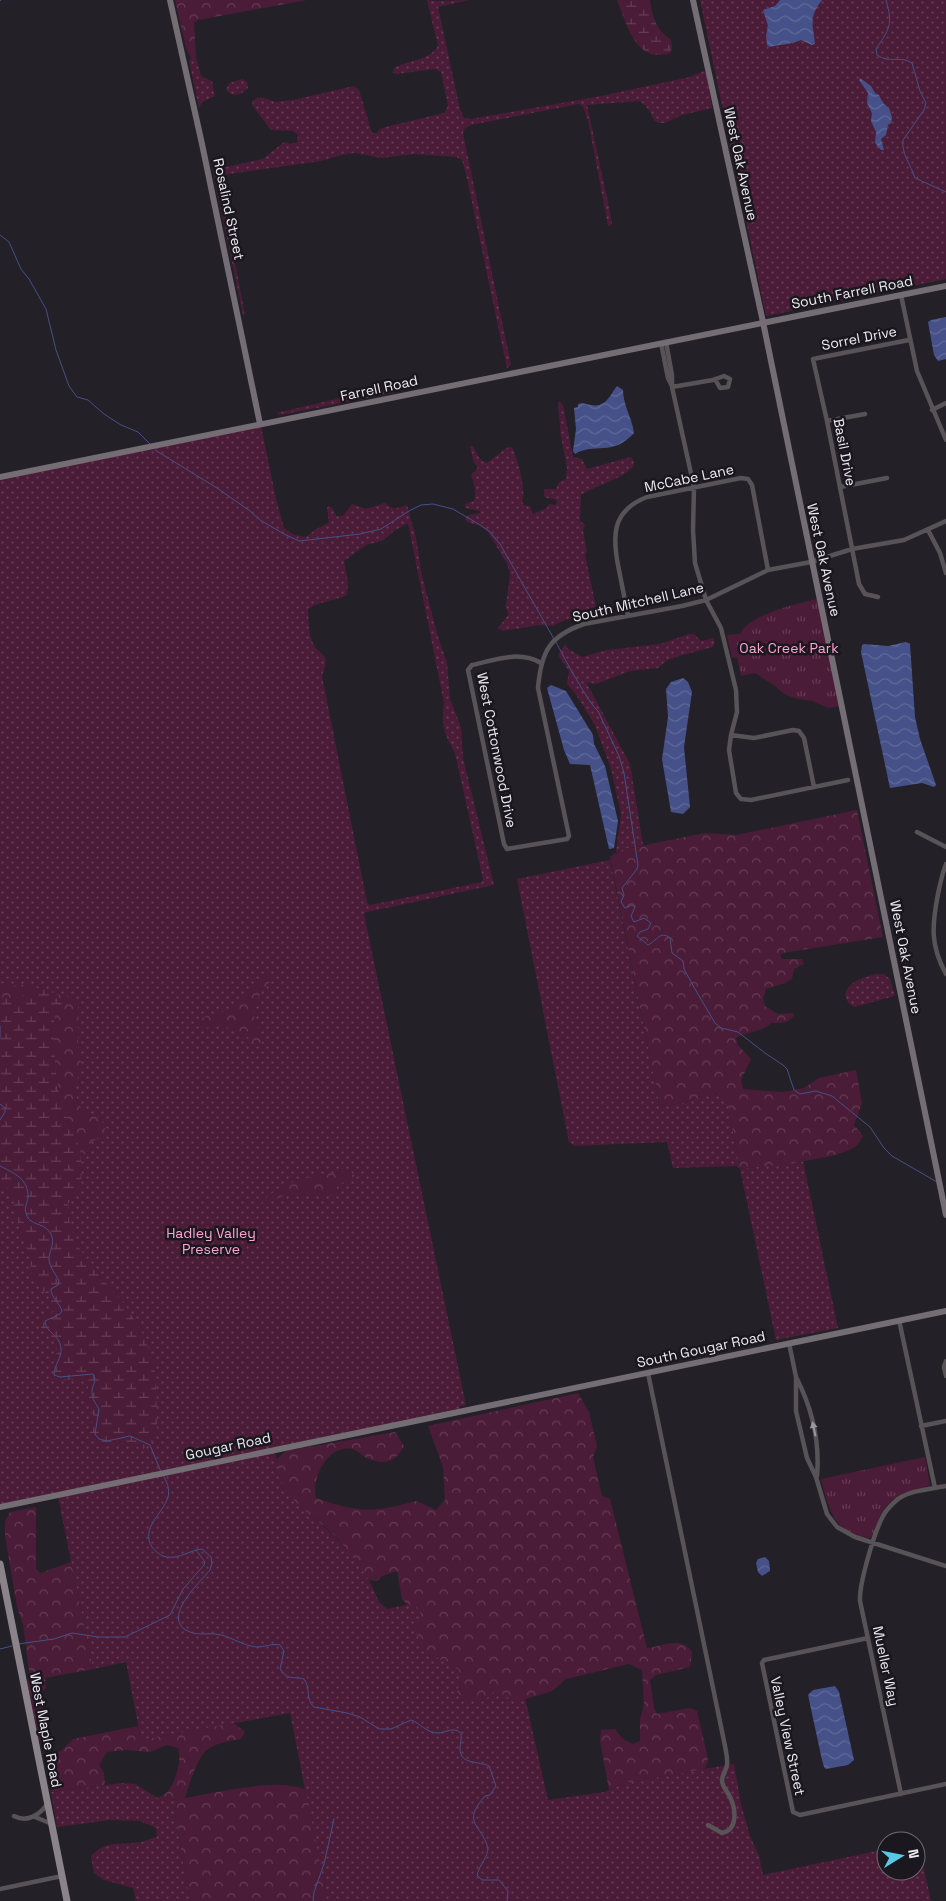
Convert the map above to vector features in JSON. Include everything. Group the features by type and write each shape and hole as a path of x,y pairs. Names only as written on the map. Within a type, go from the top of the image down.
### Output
{"main road":[{"name":"West Maple Road","path":"0,1564 67,1901"}],"street":[{"name":"Rosalind Street","path":"170,0 260,424"},
{"name":"West Oak Avenue","path":"693,0 763,322 946,1215"},
{"name":"South Farrell Road","path":"763,322 946,286"},
{"path":"901,295 917,371 946,440"},
{"name":"Farrell Road","path":"0,477 763,322"},
{"name":"Sorrel Drive","path":"813,359 909,340"},
{"path":"664,342 668,378 672,387 694,487 693,530 695,563 706,600 721,628 736,690 737,712 730,735 729,759 736,793 741,799 750,800 848,780 856,770"},
{"name":"Basil Drive","path":"813,359 859,584 865,594 878,597"},
{"path":"672,387 715,379"},
{"path":"932,410 946,403"},
{"path":"827,421 865,414"},
{"name":"McCabe Lane","path":"628,616 615,550 614,533 620,518 627,508 647,497 741,478 748,479 752,485 768,570"},
{"path":"840,487 887,478"},
{"name":"South Mitchell Lane","path":"567,839 568,836 538,688 541,663 546,650 568,629 584,624 706,600 768,570 811,562 852,549 904,540 946,521"},
{"path":"928,530 940,553 946,573"},
{"name":"West Cottonwood Drive","path":"541,663 527,657 509,657 472,666 468,670 468,676 504,844 507,849 567,839"},
{"path":"730,735 754,738 793,730 800,732 804,738 814,787"},
{"path":"848,780 859,786"},
{"path":"917,832 946,847"},
{"path":"946,864 933,920 933,939 937,956 946,974"},
{"name":"South Gougar Road","path":"462,1412 946,1311"},
{"path":"900,1320 935,1488"},
{"path":"789,1343 796,1376 796,1411 804,1448 816,1477 823,1504 832,1521 847,1533 946,1566"},
{"path":"946,1361 944,1367 946,1376"},
{"path":"648,1373 725,1746 727,1763 722,1784 731,1798 734,1811 734,1824 726,1832 722,1833 708,1825"},
{"path":"796,1376 807,1398 817,1444 816,1477"},
{"name":"Gougar Road","path":"0,1507 462,1412"},
{"path":"922,1426 946,1421"},
{"name":"Mueller Way","path":"901,1794 868,1638 860,1586 883,1516 892,1505 906,1495 946,1486"},
{"name":"Valley View Street","path":"868,1638 763,1661 764,1676 793,1812 795,1814 800,1816 901,1794"},
{"path":"901,1794 946,1784"},
{"path":"14,1816 20,1819 35,1816 48,1803"},
{"path":"35,1816 52,1824"},
{"path":"0,1890 62,1876"}],"green space":[{"path":"175,0 307,0 198,20 194,23 196,57 191,58 186,48"},
{"path":"427,0 469,0 438,7 460,109 464,118 471,119 596,97 690,77 704,71 707,75 712,108 682,115 665,123 659,123 654,120 649,110 640,101 587,105 610,212 612,224 608,226 588,120 583,107 579,104 471,125 465,128 463,133 511,365 507,368 466,174 462,160 456,157 414,154 381,158 355,153 321,161 223,175 219,179 245,315 243,315 212,165 213,162 222,168 263,159 284,142 291,144 297,142 298,135 293,131 271,130 252,105 253,100 261,97 276,102 293,100 354,86 359,90 372,133 377,133 385,127 444,113 448,106 441,72 435,69 393,73 394,68 429,55 438,46"},
{"path":"617,0 650,0 658,27 671,40 672,48 670,53 658,55 649,53 641,48 629,31"},
{"path":"700,0 946,0 946,279 766,316"},
{"path":"196,57 201,76 212,81 215,96 202,102 199,108 189,61 191,58"},
{"path":"243,79 247,82 248,88 243,92 234,95 226,90 229,83"},
{"path":"394,388 393,393 280,415 276,413 362,393"},
{"path":"559,401 563,405 573,457 582,459 587,469 631,457 634,461 633,467 621,476 581,495 580,521 585,525 583,530 587,552 585,554 597,612 565,620 553,626 539,625 503,631 498,628 508,615 506,605 510,574 507,564 488,532 481,526 467,522 465,519 468,515 480,513 480,511 465,508 465,504 474,501 475,489 471,476 478,467 474,463 470,446 473,446 480,458 487,463 506,448 512,447 521,474 522,502 524,505 531,507 532,514 547,508 549,504 556,505 557,501 555,499 544,496 544,489 556,489 559,482 566,479 567,467 561,437"},
{"name":"Hadley Valley Preserve","path":"261,426 284,528 294,535 306,537 316,529 329,523 327,508 329,506 333,509 336,516 343,516 352,504 366,509 385,503 393,508 407,505 416,538 422,576 438,637 447,662 450,699 461,727 463,758 494,885 364,914 466,1405 460,1406 460,1409 0,1505 0,479","holes":["408,523 444,703 444,729 455,753 483,879 482,882 370,905 367,902 322,676 326,662 324,656 318,651 312,641 308,609 317,604 347,595 348,582 344,561 366,545 382,541"]},
{"name":"Oak Creek Park","path":"818,599 840,706 829,708 783,693 755,673 741,676 737,657 732,658 727,635 740,634 753,621 774,611"},
{"path":"694,634 701,641 713,638 715,642 713,647 679,656 666,661 658,668 630,671 596,684 586,682 630,764 643,845 616,852 621,814 611,769 595,725 575,693 567,684 569,671 558,655 565,644 567,648 582,657 607,650 660,644"},
{"path":"857,810 883,937 780,955 782,959 802,959 804,964 794,969 792,979 766,989 763,998 765,1006 778,1014 792,1013 794,1015 787,1021 771,1023 736,1038 738,1045 751,1059 741,1080 743,1089 783,1092 804,1088 819,1078 856,1070 862,1103 854,1125 863,1136 856,1146 834,1155 801,1162 740,1169 726,1095 711,1093 683,1103 660,1107 610,857 621,850 705,833 736,835"},
{"path":"610,860 660,1107 683,1103 711,1093 726,1095 740,1169 737,1166 673,1168 667,1142 574,1146 569,1142 517,879"},
{"path":"266,972 274,976 256,1001 253,1012 265,1040 258,1045 246,1036 227,1027 210,1028 198,1025 200,1020 206,1016 234,1009 241,1003 245,993 255,986"},
{"path":"875,974 884,974 890,979 895,996 854,1007 848,1002 845,995 847,990 853,983"},
{"path":"0,983 17,986 26,984 37,988 19,997 5,998 0,997"},
{"path":"37,988 52,992 63,1004 54,1017 55,1068 59,1094 66,1117 80,1149 82,1172 80,1185 68,1204 69,1221 79,1248 98,1274 125,1305 142,1332 153,1360 156,1378 157,1430 154,1440 143,1449 129,1443 99,1444 92,1438 89,1429 94,1418 86,1398 89,1382 55,1378 56,1346 53,1339 39,1324 45,1316 55,1311 48,1295 32,1280 30,1256 14,1211 14,1196 0,1183 0,997 15,998"},
{"path":"56,994 71,998 78,1005 78,1046 81,1062 75,1092 79,1105 87,1115 96,1115 106,1126 103,1134 91,1143 86,1153 81,1157 80,1149 66,1117 59,1094 55,1068 54,1017 63,1004"},
{"path":"803,1161 838,1328 776,1340 740,1169"},
{"path":"350,1171 355,1176 338,1185 334,1195 289,1194 262,1203 280,1188 291,1183 315,1176"},
{"path":"578,1393 589,1412 597,1446 593,1457 602,1496 610,1499 647,1648 677,1643 688,1647 692,1652 690,1667 656,1675 650,1680 654,1708 657,1714 690,1708 697,1711 708,1761 705,1769 624,1783 609,1790 600,1741 601,1730 615,1729 623,1739 633,1744 640,1741 640,1719 644,1705 642,1670 629,1664 566,1679 552,1691 526,1699 516,1700 506,1697 497,1689 480,1700 473,1701 462,1697 457,1692 461,1678 458,1668 430,1653 417,1635 414,1626 421,1614 415,1604 407,1605 402,1599 397,1571 382,1576 377,1581 369,1580 338,1539 303,1509 290,1495 284,1487 278,1472 277,1459 286,1451 395,1432 404,1446 398,1455 390,1461 375,1461 352,1449 343,1449 329,1457 323,1464 316,1481 316,1498 355,1509 388,1508 416,1501 436,1510 445,1500 443,1467 428,1426"},
{"path":"275,1451 280,1478 303,1509 355,1557 369,1580 379,1602 387,1609 500,1586 548,1800 605,1792 624,1783 734,1764 741,1804 750,1836 759,1856 763,1875 876,1851 876,1881 926,1881 926,1878 931,1901 327,1901 290,1713 141,1740 126,1662 93,1669 58,1497"},
{"path":"925,1457 930,1485 902,1494 890,1502 880,1516 871,1538 849,1532 835,1519 830,1510 821,1479"},
{"path":"36,1507 36,1569 40,1573 71,1562 93,1669 45,1678 46,1688 38,1695 47,1718 48,1729 45,1742 40,1743 27,1681 30,1678 23,1625 17,1607 5,1536 5,1522 10,1512"},
{"path":"234,1723 245,1732 241,1739 214,1746 203,1754 194,1772 185,1798 246,1787 280,1785 294,1786 306,1790 327,1901 190,1901 175,1814 177,1800 158,1798 168,1791 176,1776 179,1764 178,1748 167,1745 150,1752 126,1750 107,1752 99,1765 104,1773 105,1785 51,1792 45,1756 61,1751 73,1739 138,1726 141,1740"},
{"path":"122,1783 135,1784 158,1798 177,1800 175,1814 190,1901 136,1901 133,1888 104,1880 94,1873 91,1856 97,1851 109,1845 141,1842 157,1837 156,1828 140,1821 110,1820 57,1827 51,1792"}],"water":[{"path":"780,0 822,0 812,21 815,44 812,45 801,40 770,47 767,45 768,26 763,10 775,6"},
{"path":"860,78 879,95 883,103 889,108 892,117 886,135 881,139 884,150 881,150 875,143 876,132 871,121 872,113 867,103 868,93 859,80"},
{"path":"946,317 946,359 938,361 934,355 928,322"},
{"path":"617,386 623,390 624,401 634,433 619,445 589,449 575,454 573,451 576,429 574,408 582,403 600,405 604,403"},
{"path":"906,642 910,644 915,717 920,739 936,785 934,787 922,783 890,788 861,652 862,645 864,644 888,646"},
{"path":"683,678 688,682 692,692 684,747 690,807 683,814 671,812 662,759 668,717 666,689 671,682"},
{"path":"551,685 566,691 593,735 594,744 605,766 618,821 614,848 609,849 590,765 570,764 564,750 547,688"},
{"path":"765,1557 769,1561 770,1571 762,1576 758,1572 756,1563 758,1559"},
{"path":"835,1686 839,1692 854,1760 848,1765 826,1769 822,1760 808,1695 813,1690"}],"waterway":[{"path":"886,0 890,21 887,31 876,49 877,55 886,59 903,60 912,63 920,91 926,103 924,110 903,140 905,154 915,178 946,192"},
{"path":"0,235 9,242 21,269 46,309 56,350 69,386 77,397 88,400 121,425 138,432 150,444"},
{"path":"155,450 217,488 260,520 299,541 360,534 381,529 421,505 433,504 453,509 489,531 500,544 554,639"},
{"path":"556,642 583,690 598,711 619,756 624,773 638,865 622,888 624,895 621,902 625,908 632,905 635,907 631,916 634,922 644,918 651,923 648,929 640,932 637,936 648,945 664,935 670,938 672,953 683,961 684,969 715,1023 721,1028 738,1032 783,1065 787,1069 794,1090 800,1094 816,1091 832,1096 870,1127 884,1148 892,1156 937,1182"},
{"path":"0,1026 0,1039"},
{"path":"0,1104 5,1108 5,1112 0,1120"},
{"path":"0,1166 23,1181 28,1191 25,1209 27,1217 46,1228 51,1235 52,1246 49,1260 59,1281 58,1285 51,1289 51,1292 62,1311 60,1314 45,1321 47,1328 58,1340 61,1348 54,1375 60,1377 93,1374 95,1379 92,1396 99,1409 95,1434 99,1439 107,1441 130,1436 150,1445 161,1472"},
{"path":"163,1475 169,1494 150,1527 149,1540 152,1547 165,1557 181,1556 202,1549 211,1557 212,1563 210,1570 184,1601 178,1619 182,1626 190,1632 221,1635 243,1644 257,1647 274,1644 280,1645 284,1651 280,1669 288,1677 304,1679 311,1704 314,1707 360,1717 379,1729 391,1729 411,1720 433,1733 452,1730 461,1733 460,1749 463,1758 489,1766 496,1786 490,1795 485,1796 474,1812 475,1823 488,1848 477,1875 482,1880 499,1880 508,1891 507,1901"},
{"path":"18,1644 54,1639 72,1633 98,1637 125,1637 170,1615 183,1589 204,1565 205,1562 196,1550"},
{"path":"0,1649 12,1646"},
{"path":"313,1901 334,1819"}]}
